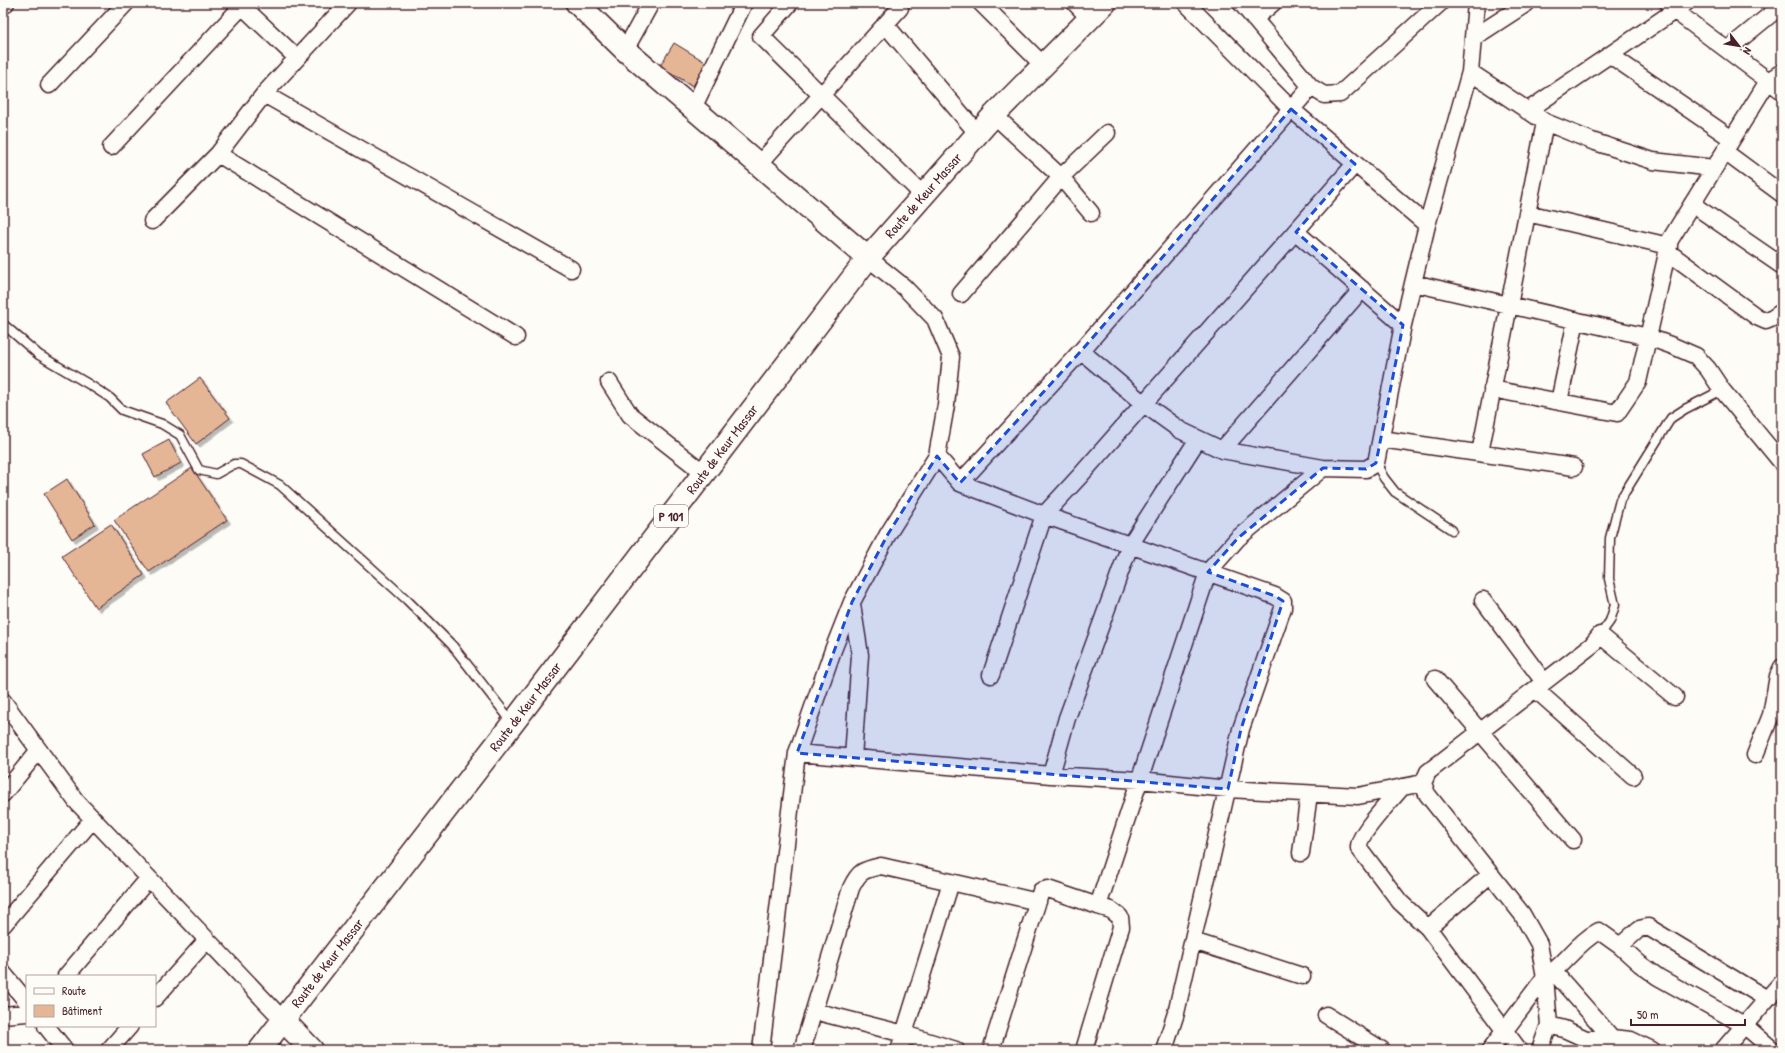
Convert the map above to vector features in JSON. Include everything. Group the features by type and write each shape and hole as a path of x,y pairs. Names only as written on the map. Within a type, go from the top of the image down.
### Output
{"main road":[{"path":"576,3 625,50 868,258"},
{"name":"Route de Keur Massar","path":"260,1050 868,258 994,115 1043,65 1083,11 1106,3"},
{"path":"283,1020 312,1050"}],"street":[{"path":"3,6 6,3"},
{"path":"49,85 126,3"},
{"path":"152,221 218,154 264,94 348,3"},
{"path":"625,50 651,3"},
{"path":"693,108 744,3"},
{"path":"790,3 761,36 923,196"},
{"path":"980,3 1043,65"},
{"path":"1186,3 1291,109 1427,225"},
{"path":"1241,3 1311,87 1324,95 1340,94 1440,3"},
{"path":"1254,19 1273,3"},
{"path":"1473,38 1527,3"},
{"path":"110,147 242,4 297,58"},
{"path":"1081,350 1144,404 1180,430 1222,450 1323,468 1366,469 1376,464 1403,325 1413,283 1427,225 1470,72 1475,4"},
{"path":"1727,50 1782,5"},
{"path":"1526,111 1610,55 1676,6 1727,50 1782,91"},
{"path":"759,164 900,8"},
{"path":"886,24 978,134"},
{"path":"1610,55 1728,146 1782,194"},
{"path":"1470,72 1526,111 1545,122 1592,141 1653,161 1714,168"},
{"path":"1492,389 1617,413 1638,382 1670,240 1768,81 1782,72"},
{"path":"960,483 1081,350 1311,87"},
{"path":"264,94 571,269"},
{"path":"994,115 1061,177 1092,213"},
{"path":"1480,453 1545,122"},
{"path":"961,294 1061,177 1107,133"},
{"path":"218,154 516,337"},
{"path":"991,675 1044,515 1144,404 1355,164"},
{"path":"1692,204 1782,266"},
{"path":"1527,213 1668,249 1758,317 1766,320 1773,318 1782,312"},
{"path":"1296,232 1403,325"},
{"path":"761,1050 797,753 833,650 852,602 888,534 937,456 946,405 951,357 935,319 904,287 868,258"},
{"path":"1413,283 1648,337 1696,356 1708,368 1722,390 1782,463"},
{"path":"1222,450 1362,290"},
{"path":"1559,402 1576,320"},
{"path":"609,382 630,415 704,473"},
{"path":"1051,775 1067,718 1130,545 1198,439"},
{"path":"1381,439 1574,467"},
{"path":"937,456 960,483 1044,515 1275,596 1283,601 1283,608 1241,729 1176,1013 1164,1050"},
{"path":"1098,906 1208,572 1238,538 1323,468"},
{"path":"1483,600 1540,685 1633,776"},
{"path":"852,602 860,655 853,758"},
{"path":"1540,1050 1549,1025 1549,974 1539,944 1522,914 1427,794 1423,783 1428,772 1592,645 1600,635 1675,697"},
{"path":"1755,755 1771,715 1781,674"},
{"path":"1435,679 1573,840"},
{"path":"3,701 76,801 283,1020"},
{"path":"3,794 39,750"},
{"path":"797,753 1051,775 1140,780 1228,789 1309,794 1358,796 1423,783"},
{"path":"1402,787 1364,832 1358,843 1359,848 1400,902 1428,928 1519,1050"},
{"path":"1301,853 1309,794"},
{"path":"3,925 93,819"},
{"path":"802,1050 851,888 858,875 867,870 881,866 1038,902"},
{"path":"1428,928 1491,874"},
{"path":"67,975 149,878"},
{"path":"899,1050 951,882"},
{"path":"991,1050 1041,891 1048,889 1111,910 1120,917 1120,927 1084,1050"},
{"path":"1620,946 1639,929 1648,927 1767,999"},
{"path":"1490,1050 1504,1030 1549,974 1589,936 1598,931 1620,946 1640,964 1658,977 1744,1025 1773,1050"},
{"path":"156,997 207,940"},
{"path":"1192,941 1302,976"},
{"path":"3,973 26,1001"},
{"path":"1549,974 1612,1038"},
{"path":"1723,1050 1781,983"},
{"path":"814,1011 904,1034 956,1050"},
{"path":"3,1015 26,1014"},
{"path":"1326,1015 1382,1050"},
{"path":"1549,1025 1586,1039 1612,1038 1631,1040 1652,1050"},
{"path":"47,1027 65,1050"},
{"path":"109,1050 129,1027"}],"lane":[{"path":"3,324 39,355 90,384 110,398 122,410 162,424 180,435 199,470 216,474 234,464 241,464 280,486 407,600 452,645 513,722"},
{"path":"1600,635 1610,621 1615,605 1609,579 1610,538 1620,500 1671,418 1722,390"},
{"path":"1376,464 1384,478 1395,492 1452,530"}],"highlighted area":[{"path":"1291,109 1355,164 1296,232 1403,325 1381,439 1376,463 1366,469 1323,468 1238,538 1208,572 1275,596 1283,601 1241,729 1228,789 797,753 852,602 888,534 937,456 960,483 1081,351"}],"building":[{"path":"674,43 707,63 693,86 660,66"},
{"path":"200,378 230,418 196,444 166,403"},
{"path":"169,440 181,463 155,477 143,454"},
{"path":"192,468 227,520 149,572 114,520"},
{"path":"67,479 95,524 72,539 44,494"},
{"path":"111,524 144,575 96,608 62,556"}]}
